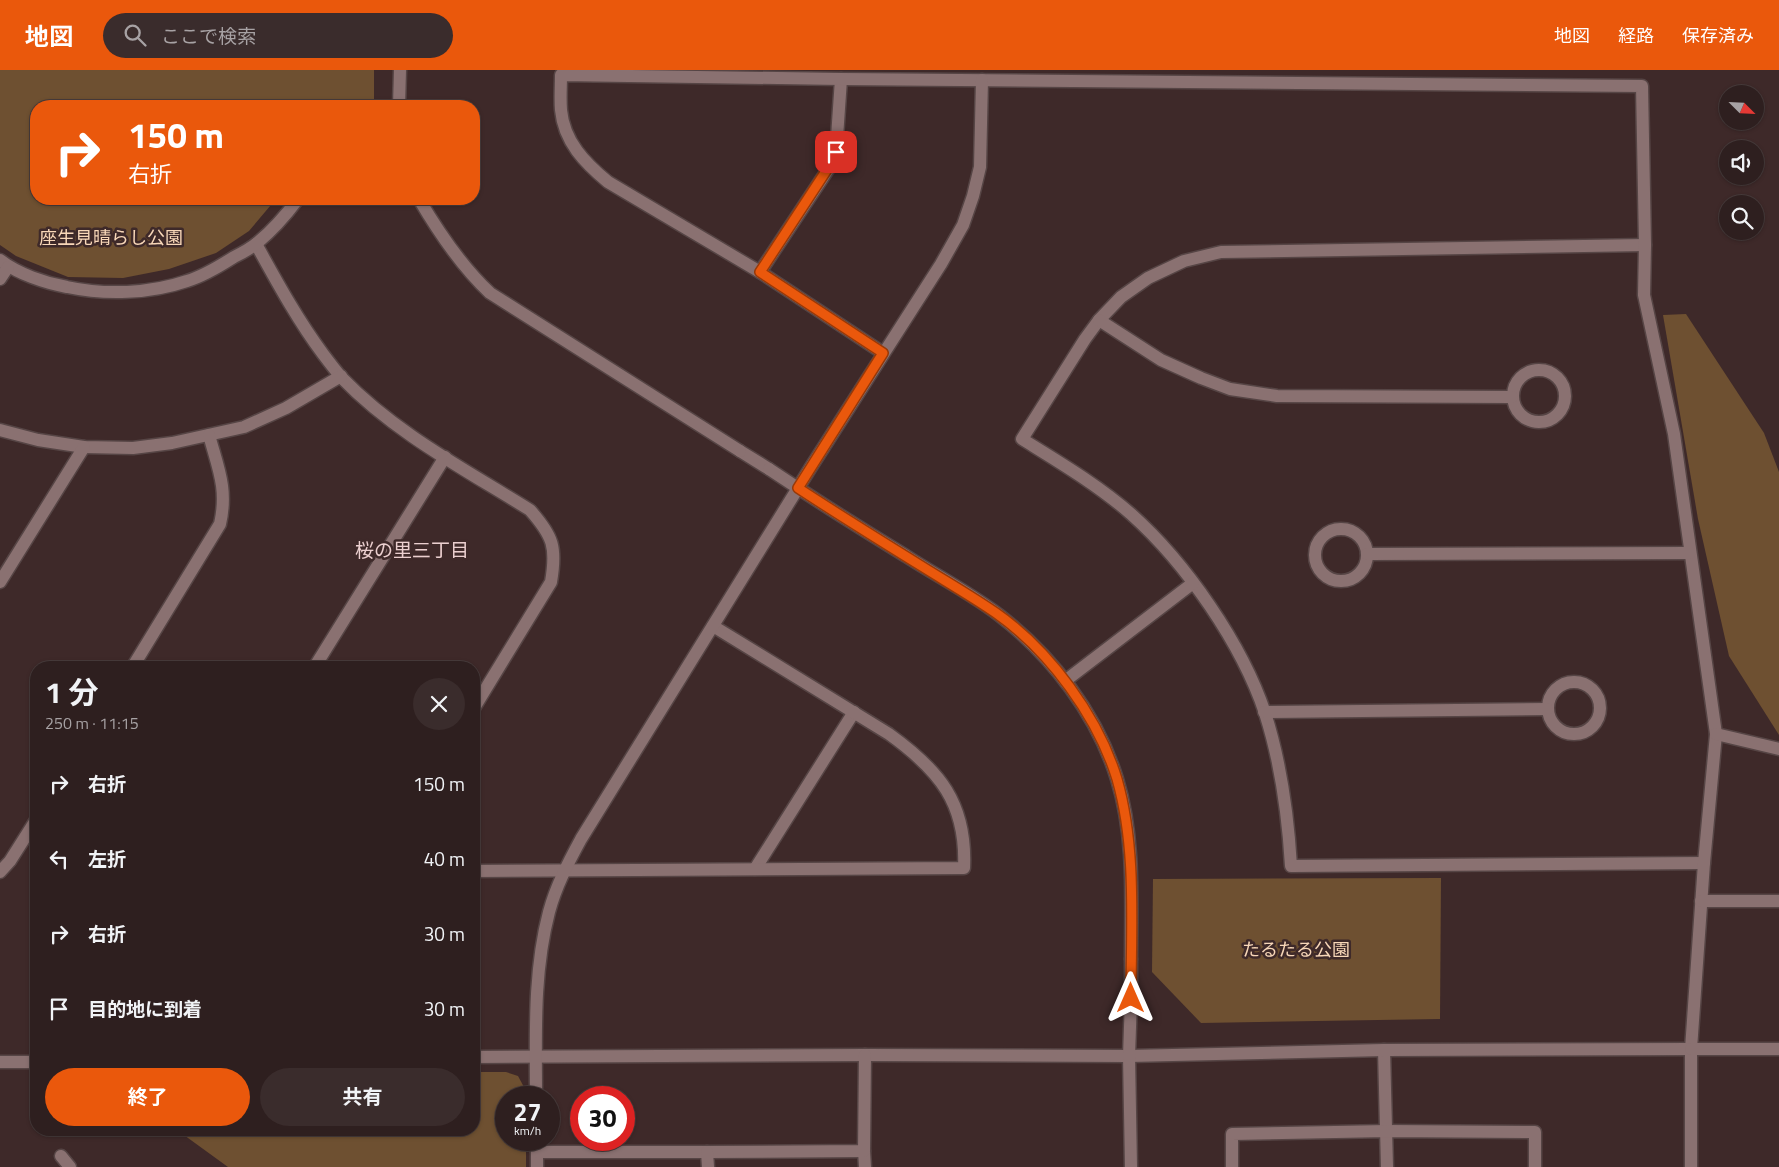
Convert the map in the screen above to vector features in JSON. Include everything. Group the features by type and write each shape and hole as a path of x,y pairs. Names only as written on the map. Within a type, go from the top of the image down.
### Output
{"street":[{"path":"400,70 400,100"},
{"path":"883,353 760,272 608,182 589,166 576,150 566,132 561,110 561,75 1642,86 1644,296 1674,434 1716,734 1704,863 1691,1049 1691,1167"},
{"path":"760,272 830,165 836,152 841,79"},
{"path":"536,1086 535,1012 541,946 550,911 564,871 581,839 798,488 941,264 963,225 980,167 982,80"},
{"path":"0,279 4,264 51,284 83,290 116,292 153,289 187,281 217,268 256,244 282,219 293,205"},
{"path":"423,205 458,259 490,293 997,614 1042,653 1065,681 1103,744 1117,779 1129,844 1131,876 1131,1167"},
{"path":"256,244 285,298 307,332 341,376 375,409 404,430 530,510 550,536 554,565 551,582 480,698"},
{"path":"1645,245 1221,252 1184,261 1148,278 1121,297 1099,320 1022,439 1096,486 1131,514 1164,548 1193,583 1218,619 1247,670 1264,712 1273,742 1289,831 1291,866 1704,863"},
{"path":"1099,320 1162,360 1201,378 1230,388 1277,396 1512,397"},
{"path":"1542,369 1556,375 1564,388 1565,403 1558,416 1544,423 1532,422 1522,418 1514,408 1512,397 1516,382 1527,372 1542,369"},
{"path":"0,430 38,440 84,448 133,448 172,443 244,427 278,412 341,376"},
{"path":"136,661 220,524 224,508 224,488 209,435"},
{"path":"0,582 84,448"},
{"path":"318,661 445,457"},
{"path":"1337,529 1347,529 1355,532 1362,538 1367,554 1362,570 1356,576 1341,581 1333,580 1320,569 1315,554 1317,545 1322,537 1337,529"},
{"path":"1367,554 1690,553"},
{"path":"1065,681 1193,583"},
{"path":"480,871 964,868 965,850 962,824 952,799 935,774 915,753 889,734 713,626"},
{"path":"1573,682 1586,685 1596,694 1600,707 1598,720 1588,731 1575,735 1561,732 1551,723 1547,709 1550,696 1560,686 1573,682"},
{"path":"1264,712 1547,709"},
{"path":"754,869 854,712"},
{"path":"1716,734 1779,749"},
{"path":"0,872 10,861 30,829"},
{"path":"1701,901 1779,901"},
{"path":"480,1057 865,1054 1130,1056 1384,1050 1779,1049"},
{"path":"1384,1050 1387,1167"},
{"path":"865,1054 865,1167"},
{"path":"0,1062 30,1062"},
{"path":"1232,1167 1232,1134 1387,1131 1535,1132 1535,1167"},
{"path":"560,1147 707,1152 864,1151"},
{"path":"537,1151 537,1167"},
{"path":"707,1152 708,1167"},
{"path":"61,1156 70,1167"}],"green space":[{"name":"座生見晴らし公園","path":"0,70 374,70 374,100 30,100 30,205 271,205 249,231 216,253 169,269 123,278 68,277 16,256 0,245"},
{"path":"1686,314 1764,433 1779,472 1779,735 1729,656 1698,519 1663,315"},
{"name":"たるたる公園","path":"1441,878 1440,1019 1201,1023 1152,972 1153,879"},
{"path":"480,1072 506,1072 518,1076 523,1086 495,1086 495,1151 526,1151 526,1167 228,1167 185,1136 480,1136"}],"district":[{"name":"桜の里三丁目","path":"412,550"}],"route":[{"path":"836,152 830,165 760,272 883,353 798,488 997,614 1042,653 1065,681 1086,713 1103,744 1117,779 1129,844 1131,876 1131,998"}]}
